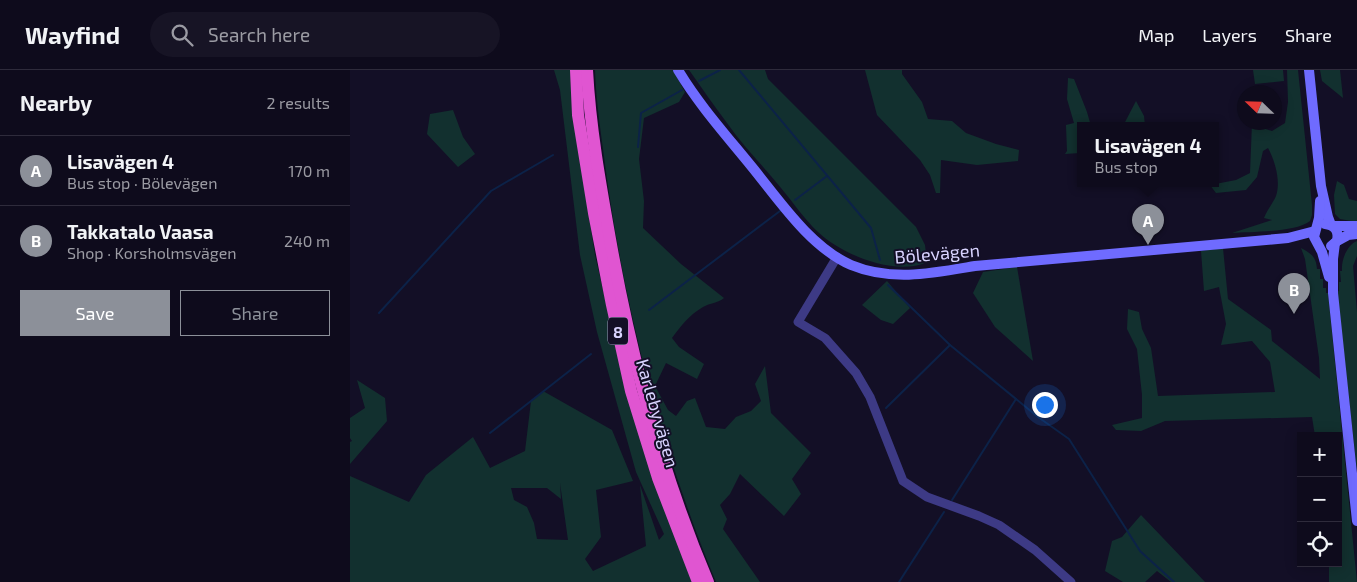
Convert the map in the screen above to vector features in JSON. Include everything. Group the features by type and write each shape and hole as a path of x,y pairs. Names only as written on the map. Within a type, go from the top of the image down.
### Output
{"highway":[{"name":"Karlebyvägen","path":"576,70 578,115 594,213 631,391 658,478 698,582"},
{"name":"Karlebyvägen","path":"587,70 589,114 621,303 641,387 667,473 695,552 708,582"}],"main road":[{"name":"Bölevägen","path":"678,70 706,112 802,227 837,257 870,270 903,276 936,273 975,266 1288,238 1316,229"},
{"path":"1309,70 1321,186 1332,226 1337,232 1333,259 1332,292"},
{"path":"1321,186 1319,218 1314,237 1325,259 1332,292 1357,521"},
{"path":"1316,229 1325,224 1332,226 1357,226"},
{"path":"1317,244 1327,248 1348,235 1357,234"},
{"name":"Bölevägen","path":"1288,238 1317,244"}],"street":[{"path":"837,257 798,322 825,338 856,373 870,397 903,481 927,497 980,516 999,525 1035,550 1071,582"}],"green space":[{"path":"554,70 571,70 575,125 595,255 624,380 692,582 350,582 350,476 409,502 426,475 473,437 490,468 525,451 531,401 543,391 612,430 633,481 596,490 601,537 585,559 593,571 646,546 640,485 659,540 664,534 636,472 597,332 580,255 560,90","holes":["560,483 568,540 537,539 534,523 527,507 514,500 511,488 547,488 561,499"]},
{"path":"595,70 673,70 685,92 679,102 644,118 639,159 644,201 643,228 681,264 724,298 703,307 682,325 672,338 679,347 704,364 697,379 666,363 655,386 668,410 676,416 687,401 695,398 706,427 725,429 736,417 751,411 761,401 755,384 765,366 771,413 811,453 792,479 801,494 784,516 740,474 730,494 720,505 727,519 723,529 760,582 716,582 678,481 647,377 623,271 605,164"},
{"path":"689,70 765,70 768,79 916,227 925,245 927,262 914,266 900,267 869,261 840,248 818,232 740,140"},
{"path":"865,70 902,70 902,74 922,102 928,119 952,121 966,133 1019,150 1018,161 977,165 941,160 940,193 936,193 930,175 920,160 877,115"},
{"path":"1253,70 1283,70 1284,81 1255,84"},
{"path":"1287,70 1298,70 1312,205 1310,221 1304,225 1285,229 1232,233 1272,220 1264,218 1276,196 1278,178 1268,148 1263,151 1257,177 1246,190 1216,193 1212,187 1219,187 1219,183 1236,180 1250,173 1252,130 1282,130 1282,125 1285,123 1288,102"},
{"path":"1320,70 1340,70 1343,98 1322,81"},
{"path":"1068,78 1074,79 1090,122 1077,122 1077,153 1065,154 1067,151 1066,125 1074,123 1067,99"},
{"path":"1136,101 1144,116 1145,122 1125,122"},
{"path":"453,110 463,137 475,154 458,167 427,134 430,114"},
{"path":"1337,181 1344,185 1349,199 1357,201 1357,222 1340,219 1335,214 1334,195"},
{"path":"1357,241 1357,256 1353,266 1357,312 1357,471 1337,292 1339,291 1339,282 1341,282 1340,271 1342,271 1345,253"},
{"path":"1223,248 1228,299 1271,330 1272,341 1320,379 1319,358 1305,259 1301,248 1313,256 1317,269 1320,269 1320,279 1323,279 1323,288 1326,288 1326,293 1328,293 1342,432 1314,432 1312,417 1165,421 1141,431 1116,430 1112,425 1142,418 1142,395 1137,349 1127,329 1128,309 1139,312 1142,329 1151,348 1158,396 1275,392 1270,362 1252,341 1221,345 1226,324 1219,287 1204,291 1201,251"},
{"path":"1017,267 1033,361 995,327 973,293 983,272"},
{"path":"887,281 910,308 893,324 881,320 862,305"},
{"path":"357,380 385,398 387,421 350,464 350,442 352,441 350,438 350,418 365,408"},
{"path":"1342,433 1357,582 1329,582 1329,567 1342,567"},
{"path":"1141,515 1205,582 1171,582 1157,571 1145,582 1123,582 1105,571 1112,541 1122,537"}],"waterway":[{"path":"699,81 720,70"},
{"path":"739,70 871,228 880,260"},
{"path":"638,147 641,113 682,90"},
{"path":"379,313 491,191 553,155"},
{"path":"795,200 827,176"},
{"path":"649,310 780,211"},
{"path":"888,285 950,345 1038,417 1069,439 1140,551 1174,582"},
{"path":"886,408 950,345"},
{"path":"490,433 591,354"},
{"path":"952,500 1016,399"},
{"path":"899,582 944,512"}],"place":[{"name":"Lisavägen 4","path":"1148,245"},
{"name":"Takkatalo Vaasa","path":"1294,314"}]}
